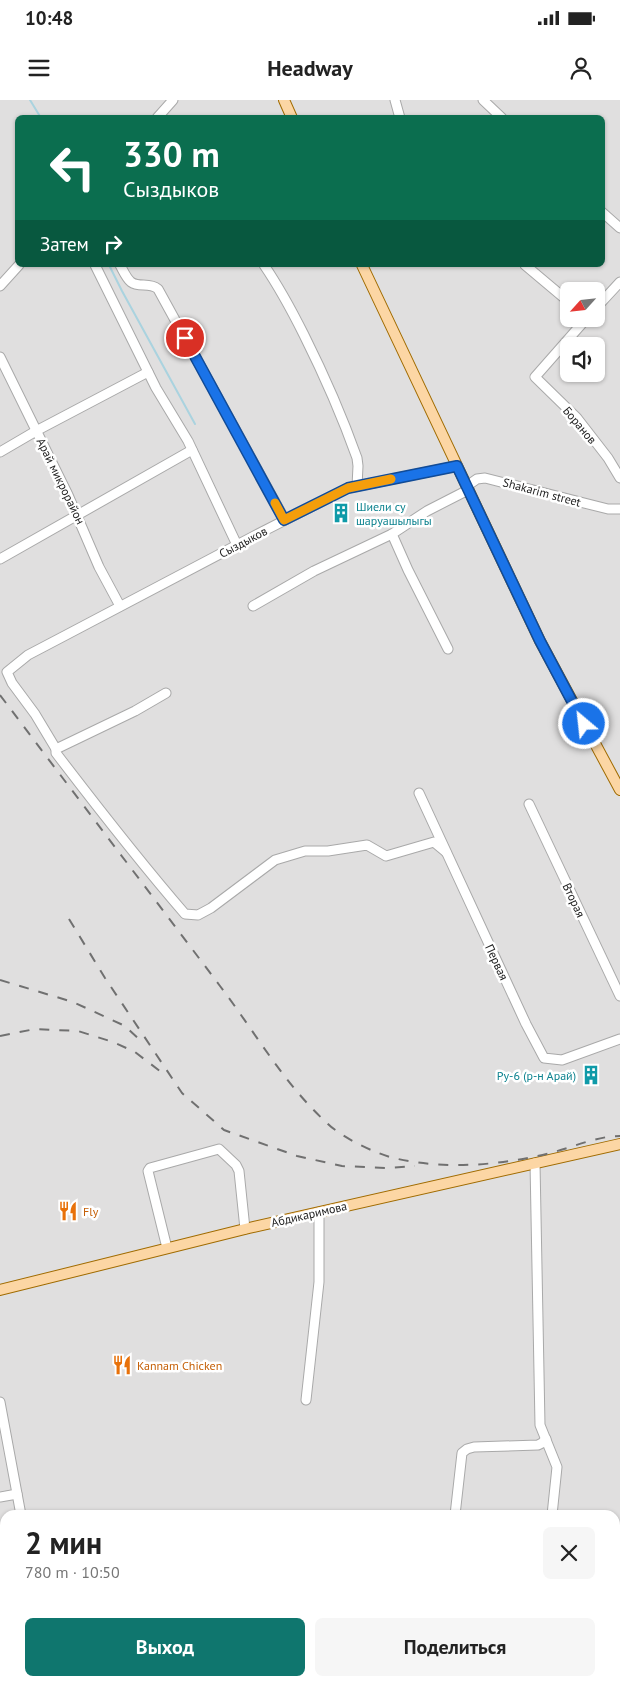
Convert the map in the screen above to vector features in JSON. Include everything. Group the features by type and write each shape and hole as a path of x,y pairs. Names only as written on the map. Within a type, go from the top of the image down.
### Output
{"main road":[{"path":"284,100 291,115"},
{"path":"363,267 540,641 620,790"},
{"name":"Абдикаримова","path":"0,1290 245,1229 620,1144"}],"street":[{"path":"160,115 173,100"},
{"path":"395,100 399,115"},
{"path":"483,100 499,115"},
{"path":"605,215 620,228"},
{"path":"0,286 18,267"},
{"path":"96,267 148,372 192,450 237,544"},
{"path":"121,267 131,282 153,285 158,289 284,520"},
{"path":"265,267 297,321 329,388 357,458 357,486"},
{"path":"527,267 560,294"},
{"path":"605,298 620,282"},
{"name":"Боранов","path":"578,328 535,377 577,418 608,458 620,478"},
{"name":"Арай микрорайон","path":"0,357 120,606"},
{"path":"0,452 148,372"},
{"path":"0,559 192,450"},
{"name":"Сыздыков","path":"56,749 35,714 12,683 7,672 28,655 237,544 348,488 457,466"},
{"name":"Shakarim street","path":"253,606 314,571 392,534 427,511 468,488 477,479 490,478 608,508 620,509"},
{"path":"392,534 448,649"},
{"path":"166,693 135,711 56,749 56,754 148,872 185,914 198,916 274,860 305,851 328,851 367,845 386,856 434,842 446,852"},
{"name":"Первая","path":"419,793 522,1016 544,1058 562,1060 620,1039"},
{"name":"Вторая","path":"529,804 620,996"},
{"path":"167,1248 148,1171 150,1168 219,1149 236,1165 239,1171 245,1229"},
{"path":"535,1163 540,1425 557,1467 553,1510"},
{"path":"306,1400 319,1282 320,1212"},
{"path":"0,1402 20,1510"},
{"path":"456,1510 462,1453 467,1449 474,1447 538,1445 542,1444 546,1439"},
{"path":"0,1497 17,1494"}],"shaded area":[{"path":"0,100 620,100 620,1510 0,1510"}],"waterway":[{"path":"30,100 39,115"},
{"path":"110,267 195,424"}],"railway":[{"path":"0,695 220,986 283,1075 311,1108 334,1129 361,1145 390,1157 417,1162 457,1165 516,1160 554,1152 595,1139 620,1136"},
{"path":"69,919 105,978 182,1093 224,1130 297,1156 342,1166 387,1168 415,1166"},
{"path":"0,980 73,1002 125,1026 143,1043"},
{"path":"0,1036 35,1029 78,1031 113,1042 135,1052 165,1075"}],"slow traffic":[{"path":"275,503 284,520 348,488 391,479"}],"place":[{"name":"Шиели су шаруашылыгы","path":"341,513"},
{"name":"Ру-6 (р-н Арай)","path":"591,1075"},
{"name":"Fly","path":"68,1211"},
{"name":"Kannam Chicken","path":"122,1365"}],"route":[{"path":"185,338 284,520 348,488 457,466 540,641 584,724"}]}
